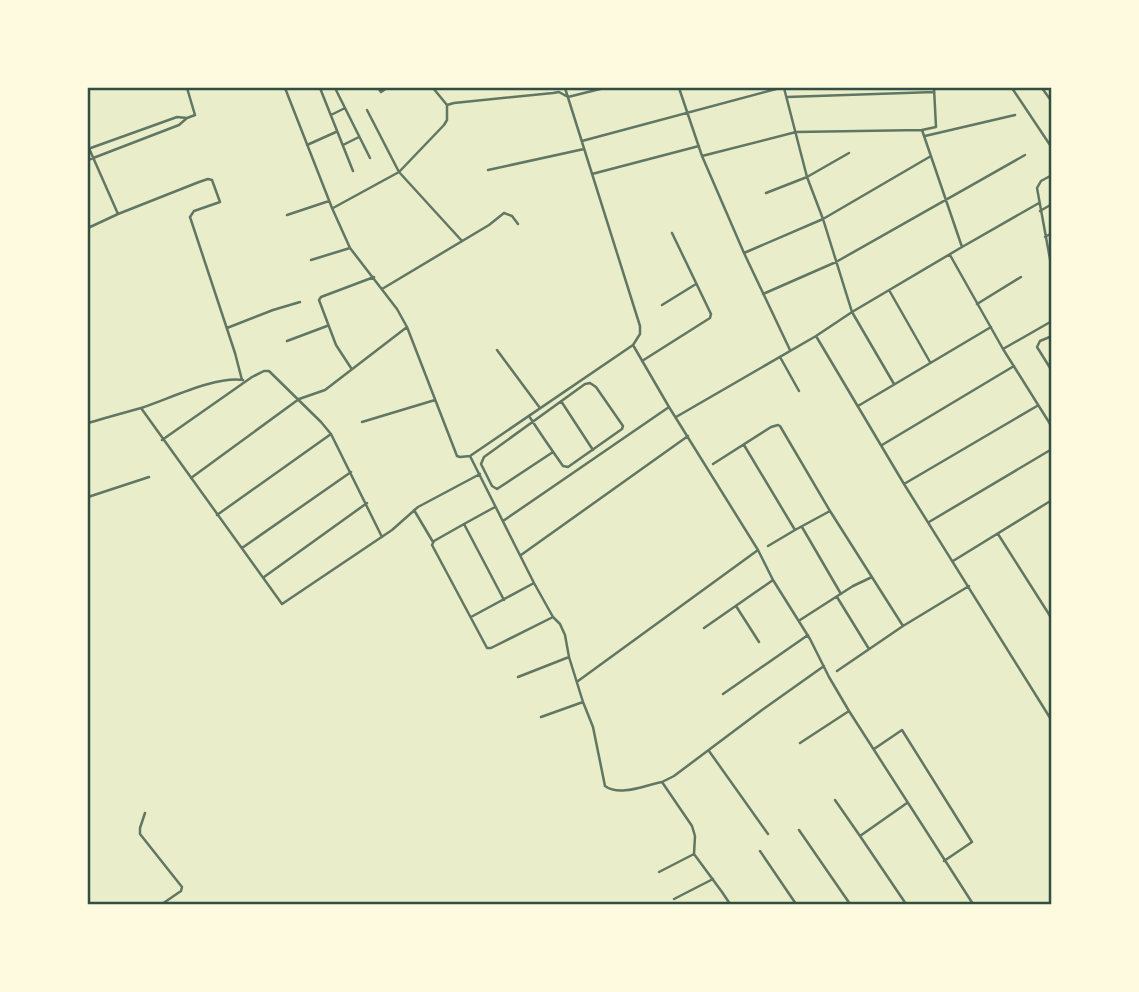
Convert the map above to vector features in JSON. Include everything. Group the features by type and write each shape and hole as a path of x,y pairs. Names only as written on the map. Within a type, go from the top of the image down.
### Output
{"street":[{"path":"88,160 179,125 195,115 187,88"},
{"path":"285,88 332,208 351,248 383,289 407,327 457,456 460,457 470,456 633,345 639,334 640,326 565,88"},
{"path":"320,88 353,171"},
{"path":"335,88 370,158"},
{"path":"378,88 381,92 387,88"},
{"path":"332,208 399,172 444,125 447,120 447,105 433,88"},
{"path":"447,105 543,93 559,93 568,97 604,88"},
{"path":"679,88 702,156 790,350"},
{"path":"582,141 782,88 807,177 852,312 894,384"},
{"path":"1012,88 1052,148"},
{"path":"1042,88 1052,102"},
{"path":"702,156 796,132 922,130 937,126 934,90 786,97"},
{"path":"331,115 345,108"},
{"path":"366,110 399,172 462,241"},
{"path":"925,136 1015,115"},
{"path":"118,214 88,148 177,117 187,118"},
{"path":"922,130 961,247"},
{"path":"307,145 337,132"},
{"path":"128,134 130,143"},
{"path":"343,145 359,136"},
{"path":"592,174 699,146"},
{"path":"488,170 584,149"},
{"path":"766,193 807,177 849,152"},
{"path":"764,294 836,262 1025,155"},
{"path":"744,253 823,219 931,156"},
{"path":"1052,175 1037,186 1052,270"},
{"path":"88,228 208,179 212,180 220,202 194,211 190,216 244,381"},
{"path":"287,215 329,201"},
{"path":"676,417 1039,203"},
{"path":"1040,211 1052,205"},
{"path":"383,289 489,225 504,213 512,216 518,224"},
{"path":"642,361 709,319 710,314 672,233"},
{"path":"1045,237 1052,233"},
{"path":"311,260 351,248"},
{"path":"950,254 990,327 1052,427"},
{"path":"352,369 336,345 318,302 320,298 374,277"},
{"path":"977,304 1021,277"},
{"path":"663,305 696,285"},
{"path":"889,290 930,362"},
{"path":"227,328 300,302"},
{"path":"1003,349 1052,321"},
{"path":"287,341 327,326"},
{"path":"191,478 299,399 325,390 407,327"},
{"path":"857,406 990,327"},
{"path":"816,336 904,484 1052,721"},
{"path":"1052,336 1040,341 1037,347 1052,371"},
{"path":"633,345 758,550 849,711 972,905"},
{"path":"497,350 540,408"},
{"path":"779,357 799,391"},
{"path":"881,445 1014,366"},
{"path":"162,440 244,381 269,371 331,434 382,537"},
{"path":"88,423 211,384 234,379 244,381"},
{"path":"529,416 532,421 553,452 562,466 568,467 623,426 593,384 585,384 532,421 482,459 481,464 493,487 497,489 553,452"},
{"path":"362,422 435,400"},
{"path":"561,401 593,450"},
{"path":"904,484 1038,405"},
{"path":"503,521 669,407"},
{"path":"141,408 283,604 392,530 414,510 480,474"},
{"path":"713,464 775,425 780,426 830,511 904,626"},
{"path":"217,515 331,434"},
{"path":"521,555 688,436"},
{"path":"744,445 795,530"},
{"path":"929,522 1052,449"},
{"path":"470,456 534,583 565,635 569,657 598,744 604,784 608,789 624,791 662,782 674,776 824,666"},
{"path":"242,548 351,472"},
{"path":"88,496 149,477"},
{"path":"953,561 1052,500"},
{"path":"263,578 366,503"},
{"path":"433,542 495,508"},
{"path":"414,510 487,648 553,617"},
{"path":"768,546 830,511"},
{"path":"464,524 504,600"},
{"path":"802,527 842,593"},
{"path":"998,534 1052,620"},
{"path":"578,681 758,550"},
{"path":"799,621 853,586 872,577"},
{"path":"704,628 773,580"},
{"path":"471,617 534,583"},
{"path":"837,671 969,586"},
{"path":"837,597 869,649"},
{"path":"736,606 759,642"},
{"path":"723,694 808,635"},
{"path":"519,677 569,657"},
{"path":"541,717 583,702"},
{"path":"800,743 849,711"},
{"path":"873,750 902,730 972,842 944,861"},
{"path":"709,751 768,834"},
{"path":"662,782 692,826 695,836 694,853 730,905"},
{"path":"835,800 906,905"},
{"path":"860,836 906,803"},
{"path":"145,813 140,834 183,887 162,905"},
{"path":"799,830 849,905"},
{"path":"760,851 796,905"},
{"path":"659,872 694,853"},
{"path":"674,899 713,879"}]}
